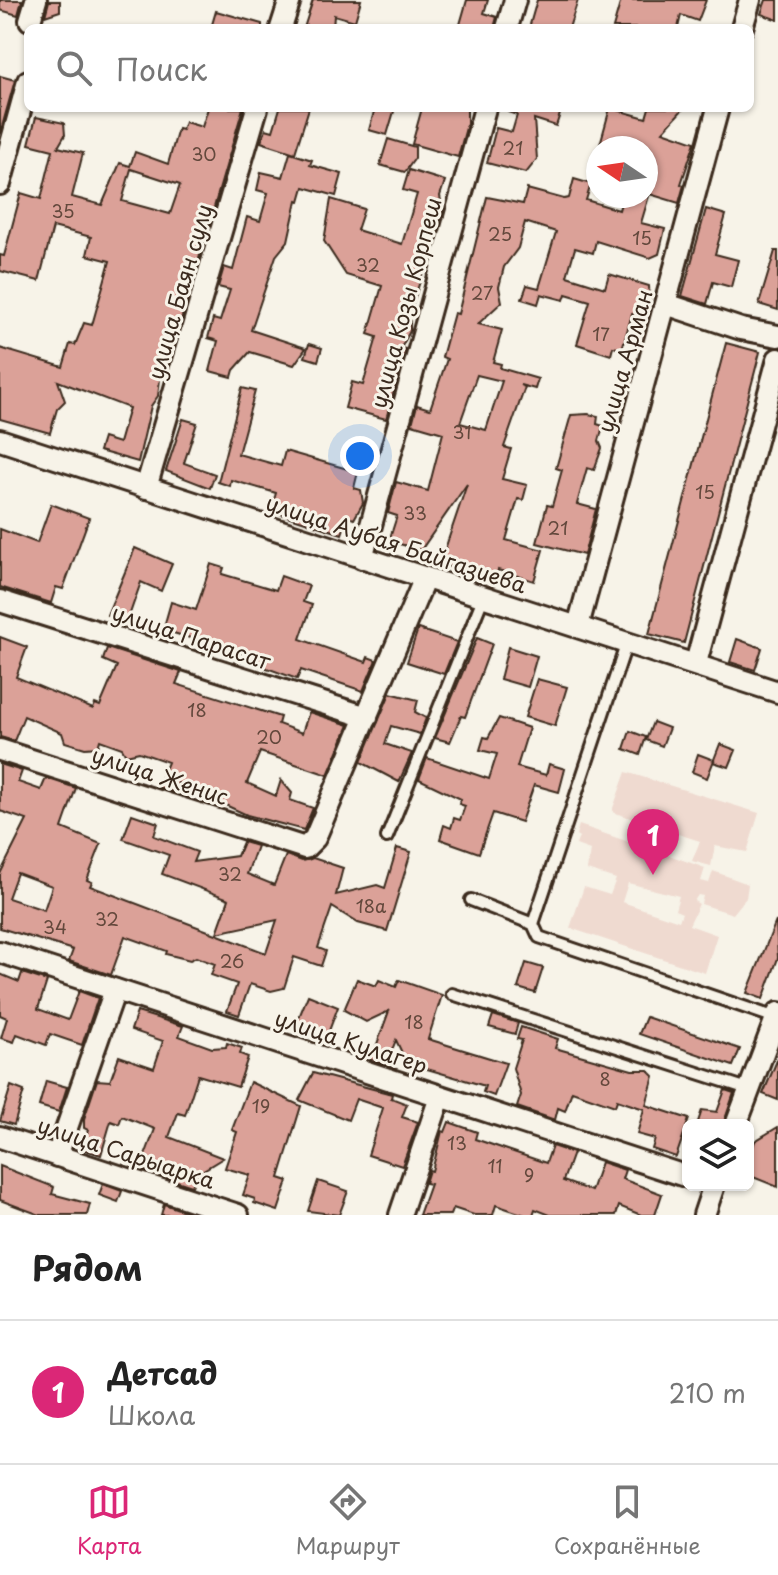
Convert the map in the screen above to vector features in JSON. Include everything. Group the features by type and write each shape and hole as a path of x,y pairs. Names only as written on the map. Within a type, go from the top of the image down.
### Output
{"street":[{"path":"282,24 290,0"},
{"path":"508,24 515,0"},
{"path":"743,24 750,0"},
{"path":"0,184 24,96"},
{"name":"улица Баян сулу","path":"146,488 256,112"},
{"name":"улица Козы Корпеш","path":"362,558 484,112"},
{"name":"улица Арман","path":"578,626 717,112"},
{"path":"666,304 741,329 778,336"},
{"path":"696,663 778,359"},
{"name":"улица Аубая Байгазиева","path":"0,440 424,580 696,663 778,692"},
{"path":"367,717 424,580"},
{"name":"улица Парасат","path":"0,601 367,717"},
{"name":"улица Женис","path":"0,750 305,848 315,838 367,717"},
{"name":"улица Кулагер","path":"0,952 682,1175"},
{"path":"57,1156 115,990"},
{"path":"738,1119 777,1016"},
{"path":"400,1215 440,1097"},
{"name":"улица Сарыарка","path":"0,1137 238,1215"},
{"path":"704,1215 711,1191"}],"lane":[{"path":"387,837 483,598"},
{"path":"627,642 533,924 539,937 777,1016"},
{"path":"471,900 533,924"},
{"path":"452,994 748,1089"}],"shaded area":[{"path":"626,772 759,813 747,852 715,846 711,866 692,861 700,841 650,825 644,835 641,845 705,868 701,881 709,883 713,871 748,884 746,898 733,914 701,904 703,896 698,895 694,901 699,904 689,925 717,935 705,973 570,928 584,887 610,895 616,879 587,870 590,850 576,845 579,825 629,842 636,820 613,812","holes":["628,883 679,896 675,910 682,913 679,921 622,902"]}],"building":[{"path":"0,0 22,0 18,15 0,10"},
{"path":"313,0 361,0 355,21 334,15 333,24 305,24"},
{"path":"467,0 488,0 484,13 497,17 495,24 460,24"},
{"path":"537,0 578,0 570,24 530,24"},
{"path":"621,0 706,0 698,21 681,15 679,24 614,24"},
{"path":"766,0 778,0 778,20 761,14"},
{"path":"49,1 60,1 60,11 45,16"},
{"path":"216,11 262,24 212,24"},
{"path":"0,76 15,80 0,134"},
{"path":"207,112 242,112 168,365 162,363 158,396 151,406 138,462 99,451 103,438 119,443 129,408 58,381 65,401 57,409 50,433 0,419 0,348 63,367 70,344 75,345 84,323 92,325 110,261 87,255 91,237 53,227 39,281 0,271 0,255 4,256 21,193 41,199 53,150 29,144 36,117 64,123 65,135 58,147 83,153 72,197 102,205 120,163 130,166 135,152 168,164 178,129 182,130 185,122 202,127","holes":["131,169 180,185 170,214 122,201"]},
{"path":"279,112 308,112 295,153 261,142 266,129 273,131"},
{"path":"374,112 394,112 387,135 369,130"},
{"path":"421,112 467,112 458,157 412,144"},
{"path":"508,112 561,112 556,126 534,119 537,159 526,173 487,163 496,128 512,132 517,115"},
{"path":"609,112 624,112 646,118 648,112 680,112 663,131 695,142 681,184 684,185 679,203 658,197 658,136 602,136"},
{"path":"388,139 415,147 415,158 405,172 380,165"},
{"path":"290,153 312,160 310,165 342,174 336,196 304,187 300,201 297,200 288,241 276,256 251,330 306,348 294,365 250,352 234,370 232,377 210,371 218,341 208,338 213,319 220,321 230,290 218,287 224,267 233,270 247,217 260,221 268,193 257,190 261,172 283,177"},
{"path":"409,170 445,181 440,196 443,211 410,312 410,331 401,348 406,349 386,419 345,408 352,382 363,385 377,337 368,334 382,286 346,275 324,241 331,199 364,209 357,230 402,244 417,194 403,190"},
{"path":"574,179 586,183 586,208 645,208 641,223 665,229 659,254 650,258 596,241 593,253 575,248 567,276 605,288 609,274 649,286 650,305 640,317 632,314 622,349 613,347 611,355 577,344 590,301 566,294 564,300 541,294 538,304 522,299 527,285 539,288 556,232 525,222 518,248 504,267 499,287 502,302 478,324 502,330 493,362 501,364 500,368 538,379 535,389 520,385 525,387 504,447 511,449 502,479 527,485 523,500 518,499 506,540 543,550 534,581 498,570 495,580 440,564 467,484 421,550 389,541 397,516 388,513 396,482 428,491 443,433 412,424 417,405 430,409 447,359 442,357 454,313 458,314 487,197 523,204 527,189 569,198","holes":["477,375 502,381 486,430 460,423"]},
{"path":"706,209 726,215 715,254 738,260 731,287 713,282 707,304 682,296"},
{"path":"775,251 778,251 778,310 759,304"},
{"path":"726,343 760,352 684,643 649,634"},
{"path":"309,344 322,348 318,361 305,357"},
{"path":"242,388 255,391 238,454 281,466 285,451 358,472 354,488 361,490 363,503 354,519 348,517 342,534 278,513 280,505 273,503 276,493 231,480 230,486 218,482"},
{"path":"571,415 598,416 597,424 603,426 599,441 602,448 594,470 587,468 577,504 596,509 584,555 537,543 547,505 552,506 562,470 556,468"},
{"path":"183,419 197,423 184,463 215,474 210,488 166,471"},
{"path":"51,504 89,518 63,589 56,587 51,603 0,587 0,529 37,543"},
{"path":"135,548 172,564 161,591 141,582 127,622 107,615"},
{"path":"211,564 224,568 222,574 276,590 281,576 309,586 303,602 312,605 300,639 366,662 368,657 376,660 363,691 301,670 297,679 250,662 252,656 163,630 171,602 196,610"},
{"path":"418,629 457,642 444,674 407,662"},
{"path":"0,637 27,647 16,677 93,709 95,704 100,706 117,666 103,660 107,648 181,672 176,684 280,717 278,724 302,733 309,712 349,725 328,775 260,752 247,783 276,796 281,780 292,793 290,800 313,808 304,830 247,815 178,783 174,792 158,787 168,762 139,752 126,755 122,748 100,740 98,747 85,748 65,742 62,733 24,716 14,741 0,737"},
{"path":"477,638 492,644 465,717 461,716 450,742 435,738"},
{"path":"737,639 762,648 755,670 730,662"},
{"path":"508,647 537,656 528,687 500,679"},
{"path":"537,679 567,687 555,726 525,717"},
{"path":"390,693 418,700 415,712 426,718 420,734 391,726 385,744 412,753 399,782 361,762"},
{"path":"499,718 529,728 517,767 546,775 549,764 565,769 559,792 534,785 521,822 493,813 479,853 440,839 444,825 451,828 454,818 460,820 465,806 459,804 461,799 419,779 427,758 489,779 497,754 480,750 484,737 488,738"},
{"path":"653,722 669,728 662,746 646,740"},
{"path":"630,731 646,737 640,755 624,749"},
{"path":"720,744 736,750 729,767 713,762"},
{"path":"698,754 714,760 707,778 692,772"},
{"path":"0,764 22,771 18,782 41,790 46,778 76,788 62,828 101,844 87,880 92,882 90,886 266,953 277,920 217,933 229,899 162,874 169,855 123,839 132,814 158,823 154,836 197,852 193,862 237,856 243,842 257,846 247,874 274,885 286,855 302,861 313,858 343,868 336,895 377,885 385,888 397,848 411,852 387,931 358,923 332,907 318,948 326,951 321,966 294,957 284,988 271,991 250,984 239,1015 227,1011 237,984 211,975 215,964 196,957 190,960 166,954 167,951 125,936 111,975 69,961 73,950 0,928 0,874 27,820 0,811","holes":["17,873 52,886 44,910 8,898"]},
{"path":"776,921 778,958 763,999 747,993"},
{"path":"526,963 543,968 535,993 518,988"},
{"path":"22,973 47,981 38,1009 68,1020 79,991 98,998 82,1045 50,1034 46,1045 17,1034 14,1042 1,1038 7,1018 0,1015 0,974 19,982"},
{"path":"357,979 376,986 379,980 396,987 399,980 442,995 428,1039 506,1063 494,1096 483,1092 485,1086 417,1066 409,1068 396,1040 386,1065 363,1057 365,1052 373,1055 389,1011 366,1022 344,1010"},
{"path":"308,995 338,1007 327,1036 295,1027"},
{"path":"137,1012 183,1026 179,1036 212,1048 226,1047 227,1043 242,1048 240,1054 248,1057 238,1087 198,1075 185,1115 178,1113 169,1137 223,1158 197,1174 192,1186 140,1169 155,1129 122,1116 119,1124 111,1121 101,1155 82,1149 88,1130 84,1128 84,1119 97,1080 110,1081 119,1056 154,1068 163,1041 131,1030"},
{"path":"493,1015 518,1023 515,1034 489,1027"},
{"path":"646,1017 740,1049 733,1066 639,1034"},
{"path":"521,1027 558,1039 555,1048 632,1070 648,1070 654,1076 646,1105 689,1119 682,1119 682,1139 676,1157 652,1149 655,1139 637,1134 644,1109 617,1100 615,1106 572,1091 565,1111 558,1108 555,1120 517,1107 521,1095 513,1068 522,1040 517,1039"},
{"path":"778,1058 778,1100 763,1094"},
{"path":"313,1073 392,1094 391,1098 407,1104 402,1117 418,1122 402,1166 368,1155 383,1108 356,1099 348,1120 299,1100"},
{"path":"46,1081 67,1087 59,1112 39,1106"},
{"path":"250,1082 301,1106 279,1178 288,1181 278,1211 254,1203 255,1199 243,1195 250,1175 225,1168 237,1132 232,1130"},
{"path":"11,1086 24,1091 14,1125 0,1121"},
{"path":"725,1090 734,1093 725,1119 699,1119 702,1110 717,1112"},
{"path":"449,1122 477,1132 475,1139 546,1163 552,1146 573,1153 563,1181 591,1191 601,1162 625,1170 622,1179 662,1194 655,1215 641,1215 619,1206 616,1215 550,1215 535,1209 533,1215 525,1215 496,1205 493,1215 474,1215 453,1208 450,1215 419,1215 430,1184 425,1183 429,1170 432,1171 442,1131 445,1132"},
{"path":"778,1127 778,1187 754,1177 755,1141"},
{"path":"0,1166 54,1187 52,1194 90,1204 87,1215 40,1215 0,1200"},
{"path":"318,1181 348,1191 339,1215 308,1211"},
{"path":"103,1184 122,1191 118,1202 99,1195"},
{"path":"164,1204 196,1215 161,1215"}],"place":[{"name":"Детсад","path":"653,875"}]}
